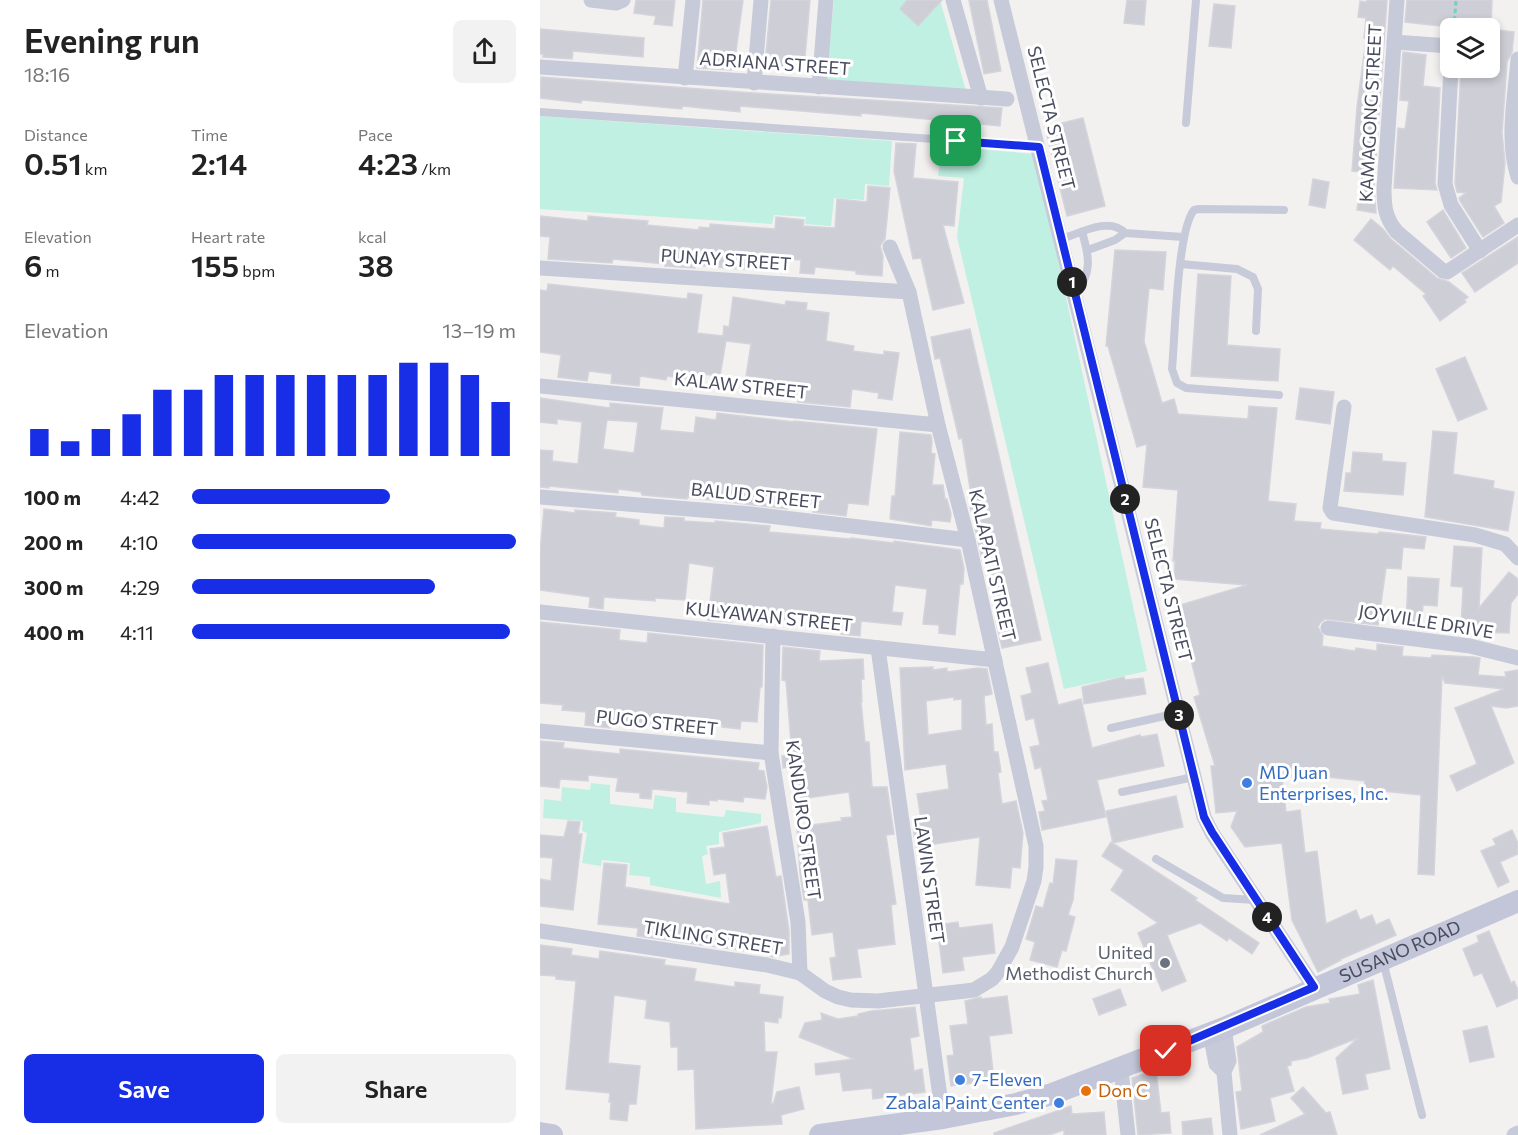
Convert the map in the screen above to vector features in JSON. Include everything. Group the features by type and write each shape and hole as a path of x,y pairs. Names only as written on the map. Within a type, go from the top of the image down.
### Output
{"main road":[{"name":"SUSANO ROAD","path":"820,1135 940,1126 1040,1098 1121,1069 1217,1030 1518,902"},
{"path":"540,1133 552,1135"}],"street":[{"path":"591,0 616,3 623,1"},
{"path":"685,78 693,0"},
{"path":"754,82 761,0"},
{"path":"819,87 826,0"},
{"path":"953,0 981,98"},
{"name":"SELECTA STREET","path":"1001,0 1204,817 1314,987"},
{"name":"KAMAGONG STREET","path":"1397,0 1384,188 1386,215 1397,232 1443,271 1447,272 1480,251"},
{"path":"1394,42 1440,45"},
{"path":"1518,59 1512,142 1518,177"},
{"name":"ADRIANA STREET","path":"540,67 1006,99"},
{"path":"1450,78 1445,184 1451,205 1480,251 1518,225"},
{"name":"KALAPATI STREET","path":"890,247 909,292 938,425 968,540 1036,846 1036,867 1031,895"},
{"name":"PUNAY STREET","path":"540,268 909,292"},
{"name":"KALAW STREET","path":"540,386 938,425"},
{"path":"1344,406 1330,508 1333,513 1475,535 1505,544 1518,558"},
{"name":"BALUD STREET","path":"540,497 751,514 968,540"},
{"name":"KULYAWAN STREET","path":"540,612 995,660"},
{"name":"JOYVILLE DRIVE","path":"1328,628 1470,646 1518,658"},
{"name":"KANDURO STREET","path":"773,636 771,753 798,922 800,973"},
{"name":"LAWIN STREET","path":"878,648 925,996 940,1126"},
{"name":"PUGO STREET","path":"540,731 771,753"},
{"name":"TIKLING STREET","path":"540,931 767,965 800,973 825,991 845,998 878,1001 974,990 992,979 1012,947 1031,895"},
{"path":"1217,1030 1229,1061 1224,1072 1230,1135"},
{"path":"1121,1069 1128,1135"},
{"path":"1514,1135 1518,1133"}],"lane":[{"path":"1186,123 1196,0"},
{"path":"540,112 1039,147"},
{"path":"1279,395 1192,389 1176,383 1172,369 1183,237 1189,215 1194,210 1284,210"},
{"path":"1062,239 1113,225 1125,233 1183,237"},
{"path":"1075,292 1087,277 1088,250 1082,232"},
{"path":"1088,250 1115,240 1125,233"},
{"path":"1181,264 1237,269 1253,278 1258,289 1256,331"},
{"path":"1111,728 1178,713"},
{"path":"1122,792 1194,777"},
{"path":"1156,859 1223,898 1256,900"},
{"path":"1383,959 1422,1115"}],"path":[{"path":"1455,18 1456,0"}],"green space":[{"path":"834,0 940,0 966,91 826,85"},
{"path":"540,116 892,141 889,186 865,184 864,200 834,198 831,226 805,224 806,217 774,215 772,224 540,209"},
{"path":"941,146 1035,154 1147,671 1064,689 957,237 964,178 938,176"},
{"path":"591,783 610,785 610,804 653,809 655,795 676,798 676,812 724,817 726,810 761,814 761,823 719,832 719,844 706,846 708,854 702,856 706,884 720,881 721,898 650,885 650,877 629,875 630,863 602,860 601,866 582,863 587,833 582,831 583,821 543,818 544,799 561,801 562,787 590,790"}],"building":[{"path":"636,0 675,0 672,26 654,24 656,16 634,13"},
{"path":"703,0 743,0 735,59 733,59 731,70 697,68"},
{"path":"771,0 810,0 805,57 784,56 783,68 770,67 771,54 766,53"},
{"path":"907,0 942,0 918,26 900,9"},
{"path":"969,0 987,0 1001,71 984,74"},
{"path":"1127,0 1146,0 1144,25 1124,23"},
{"path":"1367,0 1387,0 1374,187 1376,213 1357,210 1363,172 1352,171 1366,39 1364,38 1366,18 1358,17 1360,1 1366,2"},
{"path":"1407,0 1492,0 1491,18 1440,18 1440,26 1405,22"},
{"path":"1214,4 1235,6 1231,48 1209,46"},
{"path":"540,29 644,38 643,57 573,51 572,59 543,57 543,54 540,54"},
{"path":"1500,30 1514,32 1512,52 1507,62 1502,133 1505,163 1501,202 1494,206 1504,223 1483,237 1460,201 1459,198 1466,193 1457,192 1455,183 1460,78 1500,78"},
{"path":"1403,52 1426,55 1423,86 1440,88 1435,183 1437,190 1394,188 1398,128 1405,129 1409,101 1400,100"},
{"path":"541,77 1002,108 1000,126 861,113 861,116 740,106 740,112 582,100 581,103 540,98"},
{"path":"1083,118 1105,206 1067,216 1045,127"},
{"path":"896,143 916,144 913,178 958,182 954,226 943,225 964,303 933,310 921,258 913,259 894,171"},
{"path":"1313,179 1329,182 1325,208 1309,205"},
{"path":"868,186 890,188 885,239 880,246 883,256 882,276 815,267 814,274 800,273 801,260 764,257 763,266 749,265 749,270 695,265 695,268 665,266 665,264 613,259 612,263 548,259 550,237 540,236 540,216 588,221 588,216 648,221 647,225 699,230 699,227 710,228 710,224 775,229 776,217 804,220 803,226 835,228 837,199 867,202"},
{"path":"1443,210 1466,248 1451,258 1427,222"},
{"path":"1371,219 1437,278 1449,282 1468,297 1464,300 1466,302 1440,321 1423,296 1426,294 1393,266 1390,270 1354,240"},
{"path":"1518,237 1518,263 1475,292 1462,273"},
{"path":"1115,250 1166,252 1163,290 1149,288 1144,341 1162,403 1174,399 1178,414 1248,419 1249,406 1277,408 1268,501 1296,504 1294,521 1321,523 1320,529 1426,537 1424,549 1403,547 1401,569 1386,568 1378,625 1325,619 1318,627 1323,636 1322,646 1355,651 1356,648 1377,651 1377,644 1403,647 1402,656 1480,658 1478,675 1506,677 1505,672 1518,670 1518,706 1506,708 1491,706 1514,763 1457,791 1450,776 1477,764 1455,708 1504,689 1445,683 1442,676 1434,875 1418,874 1421,795 1364,789 1365,781 1317,776 1282,777 1286,812 1300,810 1305,853 1317,851 1326,924 1356,910 1360,920 1372,915 1376,925 1389,919 1396,935 1341,959 1318,972 1292,920 1282,843 1245,847 1231,827 1237,811 1216,813 1211,766 1215,766 1194,697 1200,695 1177,606 1247,585 1174,579 1175,561 1173,561 1178,490 1143,487 1147,444 1137,447 1108,346 1106,346"},
{"path":"1198,274 1231,276 1227,345 1280,349 1278,381 1191,376"},
{"path":"548,284 687,299 688,293 702,295 697,333 723,336 724,326 729,327 733,297 785,305 786,301 807,303 806,310 829,313 826,341 854,346 853,351 884,355 884,351 899,353 892,400 878,398 879,393 852,389 850,407 798,402 799,396 784,394 785,386 771,384 772,380 746,376 751,344 726,341 720,376 693,373 693,380 667,376 666,380 640,376 639,386 611,383 612,374 589,371 587,381 558,377 561,355 540,352 540,290 547,291"},
{"path":"970,329 1041,640 1002,648 996,621 1003,619 989,562 983,564 969,501 972,501 962,438 959,439 940,358 935,359 931,337"},
{"path":"1465,357 1487,409 1458,421 1436,369"},
{"path":"1300,388 1334,392 1330,424 1296,419"},
{"path":"540,398 610,408 610,403 663,408 660,430 694,433 696,417 716,420 717,413 877,429 868,505 848,503 846,516 813,512 814,505 788,501 787,509 687,497 687,499 642,495 641,492 618,489 618,493 540,487 540,450 553,451 552,461 578,464 582,422 557,419 557,424 540,422","holes":["607,420 638,422 634,453 603,449"]},
{"path":"1433,431 1457,433 1453,474 1494,481 1493,488 1514,492 1508,531 1425,517"},
{"path":"900,432 931,435 931,453 935,454 932,485 943,485 951,514 950,522 932,520 931,526 890,519 892,496 895,496"},
{"path":"1353,452 1382,454 1382,461 1406,463 1403,495 1344,491 1346,473 1351,473"},
{"path":"544,509 575,513 575,510 616,513 615,517 639,520 639,525 664,528 665,517 684,518 684,521 770,526 769,532 894,543 894,541 960,550 964,568 963,584 960,584 955,635 939,633 939,625 923,624 927,589 895,585 892,612 903,613 901,625 861,621 860,636 841,634 843,617 793,612 792,620 733,614 732,622 708,620 714,567 689,563 685,600 655,598 655,601 604,597 603,609 589,607 590,597 540,590 540,552"},
{"path":"1454,546 1482,548 1479,608 1509,572 1518,579 1518,594 1511,603 1509,633 1474,632 1474,628 1461,628 1463,587 1451,586"},
{"path":"1408,577 1439,579 1437,606 1423,605 1421,628 1406,626"},
{"path":"540,622 620,630 619,640 647,643 648,633 763,645 762,687 760,687 757,722 741,721 740,729 664,718 663,726 610,723 610,728 585,725 586,712 562,710 563,705 540,703"},
{"path":"783,647 820,651 819,661 863,659 864,679 861,679 861,702 865,742 869,742 872,787 887,787 894,834 886,835 896,904 891,905 895,944 857,949 861,977 833,980 830,958 836,957 833,932 812,935 808,900 804,900 800,873 797,827 842,821 841,818 852,817 849,792 801,799 797,766 783,768 782,756 792,755 786,681 782,680"},
{"path":"1048,663 1058,705 1081,699 1092,748 1140,735 1141,737 1157,734 1164,766 1097,780 1106,817 1042,830 1039,812 1045,811 1042,801 1048,800 1041,767 1035,769 1030,747 1040,745 1034,718 1026,720 1021,696 1032,693 1026,668"},
{"path":"933,667 933,670 947,668 947,672 987,669 992,694 984,696 986,725 992,724 994,752 998,752 1002,804 1016,801 1023,833 1020,868 1012,867 1010,888 976,885 980,837 916,847 912,820 921,819 917,794 949,789 946,764 905,770 900,668","holes":["954,697 954,700 962,699 962,730 928,735 926,701"]},
{"path":"1124,677 1125,680 1143,678 1146,694 1084,704 1082,687"},
{"path":"540,741 564,743 563,748 620,754 620,749 759,763 758,770 764,771 767,787 765,799 744,797 743,802 717,799 717,801 709,800 709,805 687,803 688,792 652,789 651,799 640,798 640,793 616,791 618,778 588,775 588,781 560,779 559,788 540,786"},
{"path":"1176,796 1183,827 1113,843 1106,811"},
{"path":"568,821 580,822 578,834 582,834 573,910 540,906 540,879 551,881 553,858 540,857 540,835 564,837"},
{"path":"767,826 776,877 781,876 789,931 789,954 773,957 761,953 637,936 638,928 598,924 604,863 627,865 625,887 730,904 726,873 714,875 710,849 725,847 723,833"},
{"path":"1512,830 1518,843 1518,854 1500,862 1509,882 1498,887 1481,851 1496,845 1493,839"},
{"path":"1111,842 1197,898 1195,900 1259,943 1252,954 1229,938 1227,941 1200,923 1167,935 1186,981 1162,991 1138,933 1158,923 1111,890 1124,870 1102,856"},
{"path":"1056,859 1077,861 1073,900 1068,915 1075,917 1066,951 1062,950 1057,967 1030,960 1035,942 1026,939 1036,906 1043,908 1050,883 1053,884"},
{"path":"958,922 959,928 992,924 995,953 962,957 964,970 943,973 937,925"},
{"path":"1489,931 1511,983 1514,981 1518,990 1518,998 1497,1007 1482,973 1474,976 1463,949 1479,942 1477,936"},
{"path":"540,945 572,949 571,955 599,959 600,951 665,960 664,965 696,969 694,981 735,987 735,982 760,985 759,994 783,997 781,1018 778,1018 778,1023 764,1021 765,1052 777,1052 771,1103 773,1104 777,1092 799,1087 804,1109 781,1115 782,1124 696,1129 694,1069 678,1070 678,1047 671,1047 670,1022 645,1018 647,1000 614,995 608,1063 640,1066 636,1104 629,1104 627,1121 610,1119 610,1093 566,1089 576,981 540,975"},
{"path":"1373,980 1390,1069 1365,1074 1368,1089 1343,1094 1336,1058 1358,1038 1307,1058 1291,1061 1291,1065 1287,1066 1294,1091 1270,1098 1275,1121 1241,1129 1236,1092 1242,1091 1237,1047 1263,1032 1262,1026 1306,1007 1330,1003 1329,999 1360,994 1358,985"},
{"path":"1120,989 1126,1005 1099,1015 1093,999"},
{"path":"1007,996 1012,1033 989,1036 994,1080 951,1086 947,1056 954,1055 950,1026 968,1024 965,1001 981,997 981,999"},
{"path":"915,1007 919,1036 910,1038 914,1071 922,1069 925,1092 873,1099 872,1088 843,1091 840,1072 816,1075 815,1064 854,1059 799,1037 805,1023 822,1020 821,1013 838,1019 871,1011"},
{"path":"1487,1026 1494,1057 1470,1062 1463,1031"},
{"path":"1156,1070 1161,1113 1169,1112 1171,1133 1138,1135 1132,1078"},
{"path":"1303,1087 1326,1113 1330,1112 1337,1135 1260,1135 1305,1114 1291,1098"},
{"path":"1071,1106 1072,1114 1104,1112 1106,1135 1064,1135 1064,1130 1049,1135 994,1135 994,1133"},
{"path":"1211,1118 1213,1135 1183,1135 1182,1122"}],"place":[{"name":"MD Juan Enterprises, Inc.","path":"1247,783"},
{"name":"United Methodist Church","path":"1165,963"},
{"name":"7-Eleven","path":"960,1080"},
{"name":"Don C","path":"1086,1091"},
{"name":"Zabala Paint Center","path":"1059,1103"}],"route":[{"path":"956,141 1039,147 1204,817 1314,987 1224,1028 1166,1051"}]}
